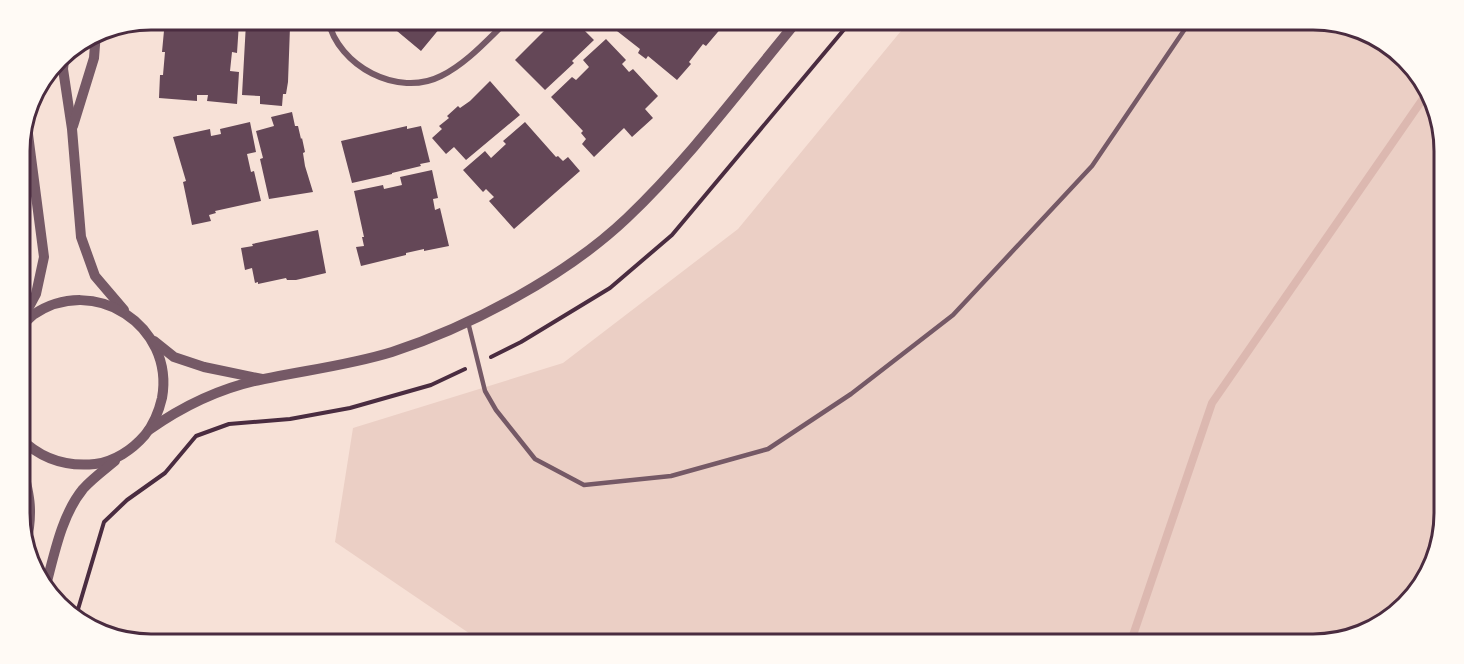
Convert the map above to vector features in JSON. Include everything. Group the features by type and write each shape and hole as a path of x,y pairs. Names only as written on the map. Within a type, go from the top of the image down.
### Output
{"street":[{"path":"331,30 343,51 362,69 387,80 413,83 439,77 461,64 497,30"},
{"path":"149,430 188,406 262,380 310,372 393,351 468,321 520,294 575,261 626,219 683,158 790,30"},
{"path":"72,129 94,58 95,43"},
{"path":"63,67 72,129 81,237 95,276 128,315 174,357 204,367 262,380"},
{"path":"30,148 45,256 36,294 30,306"},
{"path":"30,318 56,304 81,300 106,304 128,315"},
{"path":"48,577 72,505 84,489 138,443 149,430 160,408 164,385 161,360 151,338"},
{"path":"30,449 52,460 77,466 102,463 125,453"},
{"path":"30,504 31,524"}],"lane":[{"path":"468,321 485,391 496,410 535,459 584,485 671,476 768,449 851,394 952,315 1092,166 1184,30"}],"shaded area":[{"path":"902,30 1313,30 1337,32 1374,46 1399,65 1418,90 1430,120 1433,135 1434,521 1432,537 1422,567 1404,593 1380,614 1352,628 1321,634 470,634 335,542 353,428 563,363 738,229"}],"building":[{"path":"164,30 239,30 237,53 232,52 230,71 239,72 237,104 207,101 208,95 197,95 197,101 159,98 160,75 163,75 165,52 162,52"},
{"path":"246,30 290,30 288,82 286,94 283,94 282,106 260,104 260,96 242,95"},
{"path":"396,30 438,30 421,51"},
{"path":"545,30 584,30 594,40 572,61 574,63 545,90 515,60"},
{"path":"720,30 706,46 703,44 689,62 691,64 677,80 648,56 646,59 638,53 640,49 617,31"},
{"path":"606,39 626,60 622,64 629,72 633,69 658,96 645,109 653,118 632,137 624,128 594,157 582,144 586,139 581,133 583,131 551,97 572,77 576,80 589,67 583,60"},
{"path":"490,81 520,115 466,160 454,147 446,154 432,138 442,129 439,126 458,106 460,108 470,101"},
{"path":"292,112 295,126 298,126 302,138 305,166 313,192 269,199 260,159 263,158 256,131 274,126 271,117"},
{"path":"250,122 256,152 247,154 251,172 254,171 261,201 215,211 216,213 209,215 211,221 192,225 183,182 186,181 173,137 210,129 211,136 221,134 220,129"},
{"path":"525,122 556,157 558,156 563,161 568,157 580,171 514,229 489,201 494,197 486,189 483,192 463,170 485,151 491,158 506,144 503,141"},
{"path":"407,126 407,129 421,126 430,162 352,183 341,141"},
{"path":"432,170 438,198 433,199 435,210 440,208 449,246 406,253 406,255 361,266 356,247 364,246 362,237 364,237 354,191 383,185 384,189 402,185 400,177"},
{"path":"318,230 326,273 296,280 286,278 258,284 258,282 255,283 252,268 245,270 241,248"}],"waterway":[{"path":"1133,634 1212,403 1422,100"}]}
